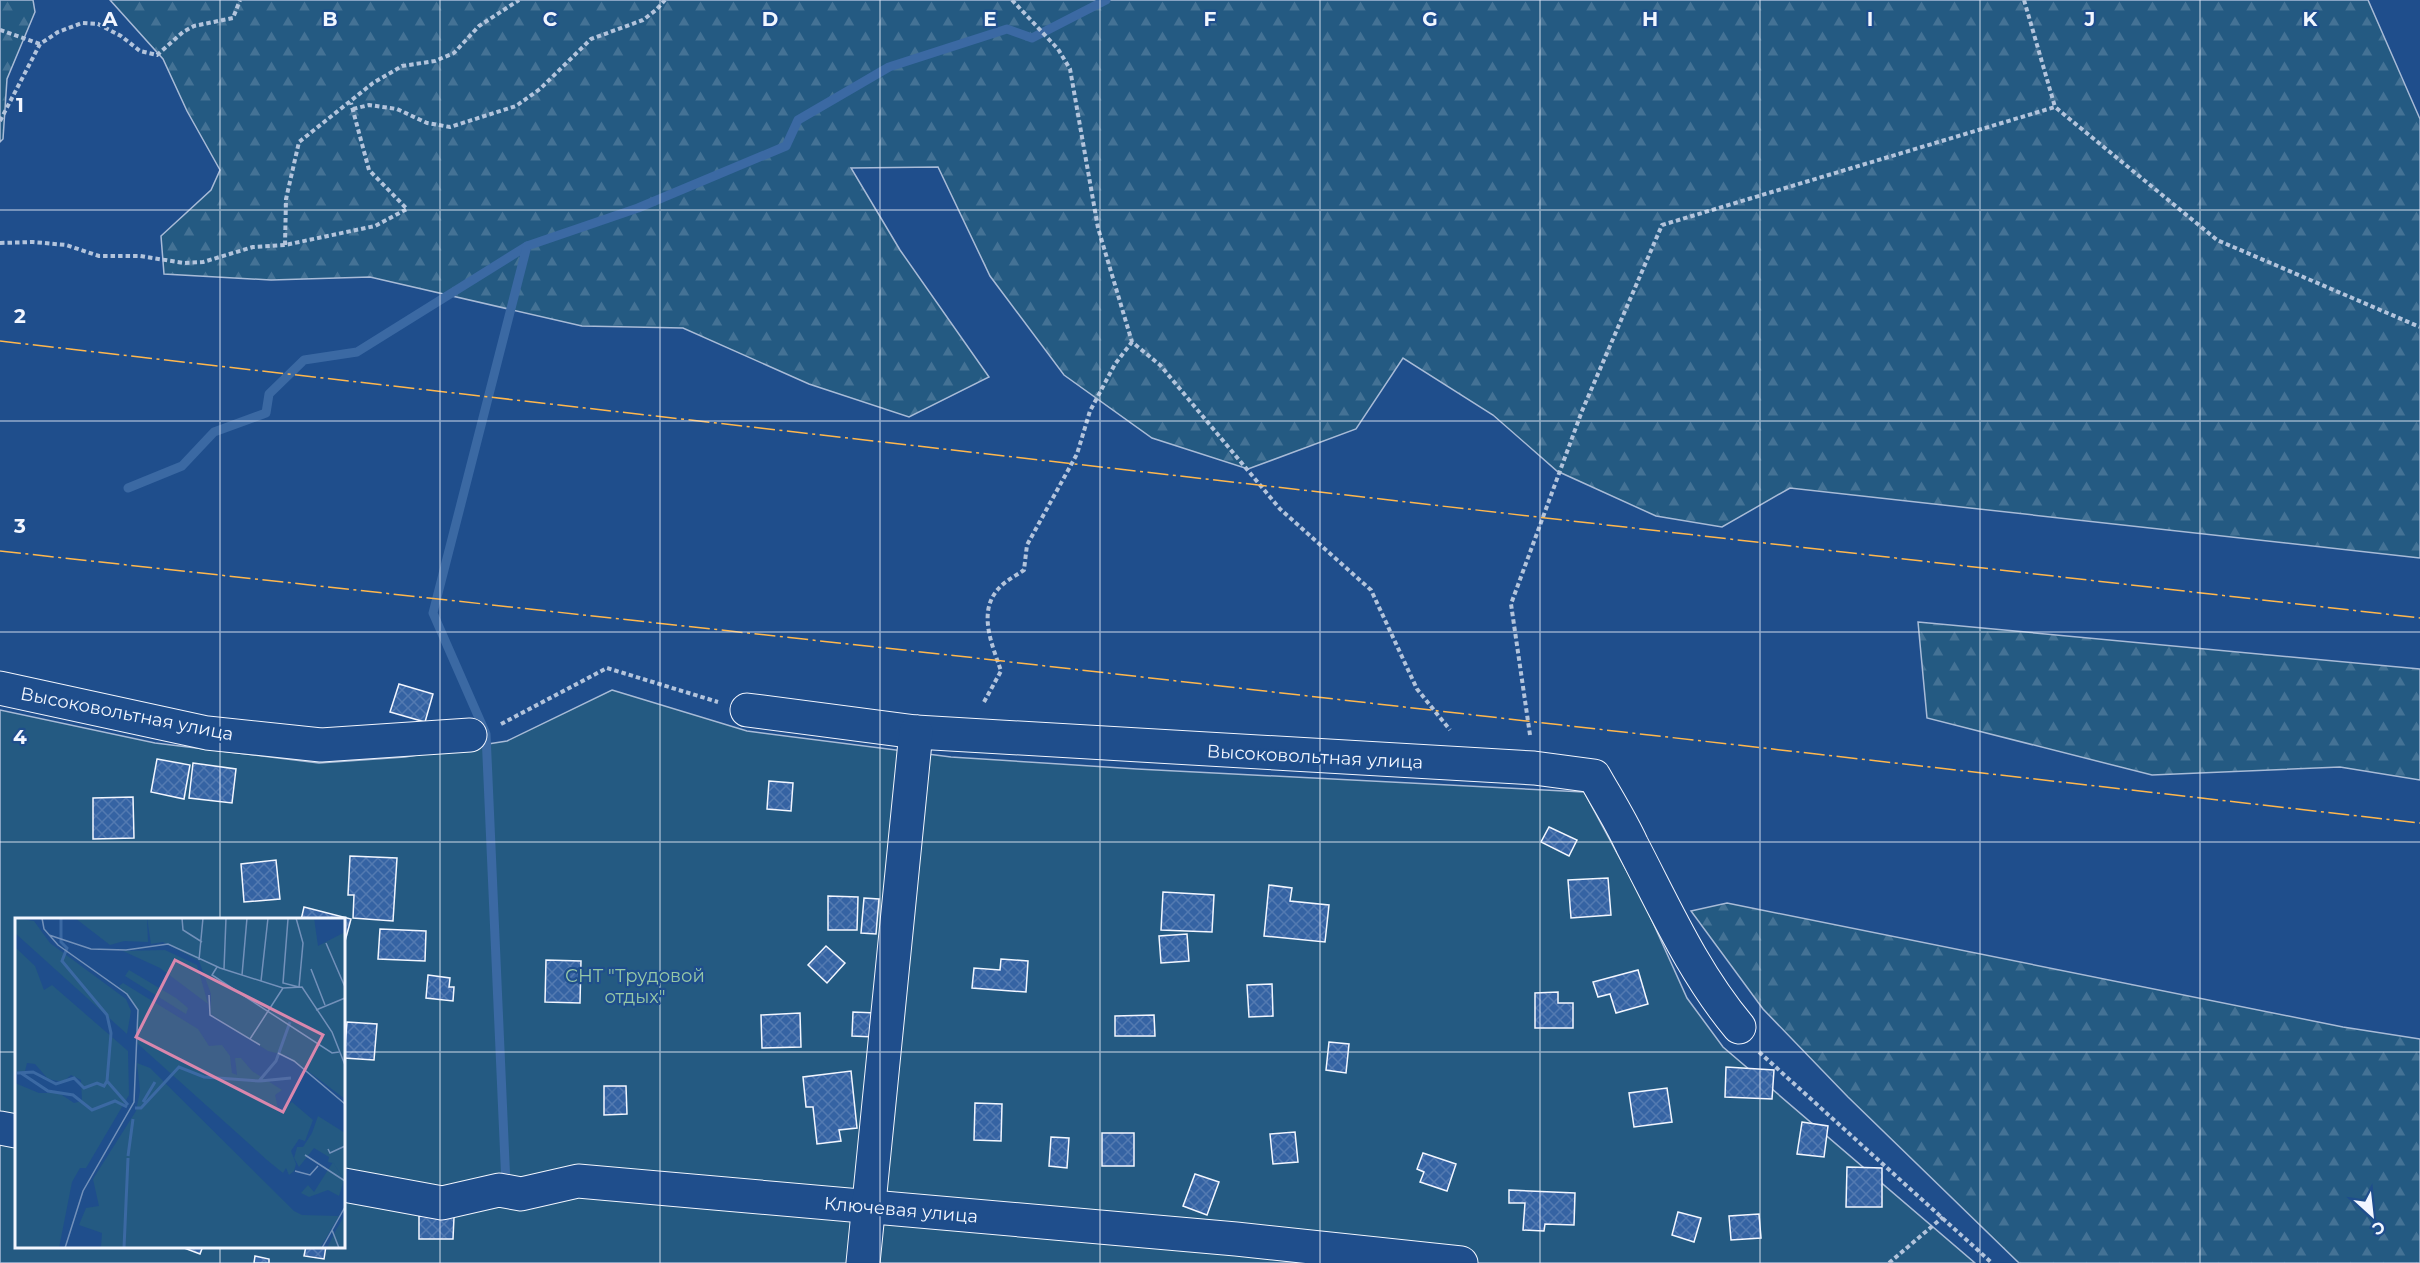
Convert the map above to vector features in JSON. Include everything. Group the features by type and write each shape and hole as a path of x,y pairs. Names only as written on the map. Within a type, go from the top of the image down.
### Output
{"street":[{"name":"Высоковольтная улица","path":"0,688 207,733 321,745 482,731"},
{"name":"Высоковольтная улица","path":"747,710 916,732 1479,767 1534,768 1594,776 1631,842 1683,946 1719,1004 1739,1027"},
{"path":"863,1263 916,732"},
{"path":"0,1128 15,1131"},
{"name":"Ключевая улица","path":"345,1185 442,1203 578,1181 1236,1239 1461,1263"}],"path":[{"path":"0,121 40,44 58,32 82,23 98,24 121,36 140,51 157,55 183,32 194,26 233,18 240,0"},
{"path":"285,245 286,199 299,141 337,111 351,103 373,83 402,66 435,61 454,52 479,26 519,0"},
{"path":"353,109 369,105 397,109 427,123 450,127 516,106 540,89 591,39 643,20 665,0"},
{"path":"1012,0 1058,49 1070,69 1098,228 1132,342 1160,365 1280,509 1371,590 1417,689 1479,767"},
{"path":"2024,0 2055,107 2217,240 2420,327"},
{"path":"0,30 40,44"},
{"path":"0,243 33,242 66,245 99,256 140,256 184,263 203,262 253,247 285,245 375,226 407,209 369,170 351,103"},
{"path":"1534,768 1511,604 1582,411 1662,225 2055,107"},
{"path":"965,735 1001,671 986,625 990,600 1001,586 1024,570 1027,544 1077,454 1090,411 1115,364 1132,342"},
{"path":"482,731 607,668 747,710"},
{"path":"1739,1027 1758,1051 1992,1263"},
{"path":"1889,1263 1943,1217"}],"green space":[{"path":"0,0 33,0 35,12 7,79 3,139 0,142"},
{"path":"110,0 2368,0 2420,119 2420,558 1790,488 1722,527 1656,516 1557,471 1493,415 1403,358 1356,429 1248,469 1152,438 1064,375 990,276 938,167 851,168 900,250 989,377 909,417 809,384 683,328 582,326 370,277 271,280 164,274 161,236 211,190 220,170 187,111 163,59"},
{"path":"1918,622 2420,669 2420,780 2340,767 2152,775 1927,718"},
{"name":"СНТ \"Трудовой отдых\"","path":"612,690 747,731 951,757 1584,792 1645,905 1687,998 1723,1047 1975,1263 0,1263 0,710 155,743 319,763 405,757 507,741"},
{"path":"1727,903 2343,1027 2420,1039 2420,1263 2019,1263 1848,1097 1763,1009 1691,911"}],"building":[{"path":"399,684 433,694 425,722 390,712"},
{"path":"157,759 190,765 184,799 151,792"},
{"path":"193,763 236,769 232,803 189,798"},
{"path":"769,781 793,783 791,811 767,809"},
{"path":"133,797 134,838 93,839 93,798"},
{"path":"1549,827 1577,840 1569,856 1541,842"},
{"path":"350,856 397,858 393,921 353,918 354,895 348,895"},
{"path":"276,860 280,899 244,902 241,864"},
{"path":"1608,878 1611,915 1571,918 1568,880"},
{"path":"1269,885 1292,888 1290,901 1329,905 1325,942 1264,936"},
{"path":"1163,892 1214,895 1212,932 1161,930"},
{"path":"828,896 858,897 857,930 828,930"},
{"path":"864,898 879,899 876,934 861,933"},
{"path":"304,907 351,919 345,941 345,918 301,918"},
{"path":"380,929 426,931 425,961 378,959"},
{"path":"1187,934 1189,961 1161,963 1159,936"},
{"path":"826,946 845,963 827,983 808,965"},
{"path":"1001,959 1028,961 1026,992 972,988 974,968 1000,970"},
{"path":"546,960 581,961 580,1003 545,1002"},
{"path":"1638,970 1648,1004 1616,1013 1610,994 1598,997 1593,982"},
{"path":"428,975 450,978 449,987 454,987 453,1001 426,998"},
{"path":"1272,984 1273,1016 1249,1017 1247,985"},
{"path":"1558,992 1558,1003 1573,1003 1573,1028 1535,1028 1535,993"},
{"path":"853,1012 876,1013 875,1037 852,1036"},
{"path":"800,1013 801,1047 762,1048 761,1015"},
{"path":"1154,1015 1155,1036 1115,1036 1115,1016"},
{"path":"347,1022 377,1024 374,1060 345,1058"},
{"path":"1329,1042 1349,1044 1346,1073 1326,1070"},
{"path":"1726,1067 1774,1070 1772,1099 1725,1097"},
{"path":"851,1071 857,1128 839,1130 841,1141 817,1144 813,1107 806,1107 803,1077"},
{"path":"604,1086 626,1086 627,1114 604,1115"},
{"path":"1667,1088 1672,1122 1634,1127 1629,1093"},
{"path":"975,1103 1002,1104 1001,1141 974,1140"},
{"path":"1802,1122 1828,1126 1824,1157 1797,1154"},
{"path":"1295,1132 1298,1162 1273,1164 1270,1134"},
{"path":"1102,1133 1134,1133 1134,1166 1102,1166"},
{"path":"1051,1137 1069,1138 1067,1168 1049,1166"},
{"path":"1423,1153 1456,1164 1447,1191 1420,1182 1424,1172 1417,1169"},
{"path":"1847,1167 1882,1168 1882,1207 1846,1207"},
{"path":"1195,1174 1219,1182 1207,1215 1183,1206"},
{"path":"1509,1190 1575,1193 1574,1225 1545,1224 1544,1231 1523,1230 1525,1203 1509,1203"},
{"path":"1678,1212 1701,1218 1694,1242 1672,1235"},
{"path":"1759,1214 1761,1238 1731,1240 1729,1216"},
{"path":"419,1216 454,1217 453,1239 419,1239"},
{"path":"184,1248 202,1248 200,1254"},
{"path":"306,1248 326,1248 324,1259 304,1256"},
{"path":"255,1256 269,1259 269,1263 254,1263"}],"waterway":[{"path":"506,1185 486,734 433,613 527,246 638,208 786,146 798,120 889,67 1007,29 1032,38 1106,0"},
{"path":"128,488 182,466 214,432 266,413 269,394 304,360 357,352 527,246"}],"power":[{"path":"0,341 2420,618"},
{"path":"0,551 958,656 2420,823"}]}
